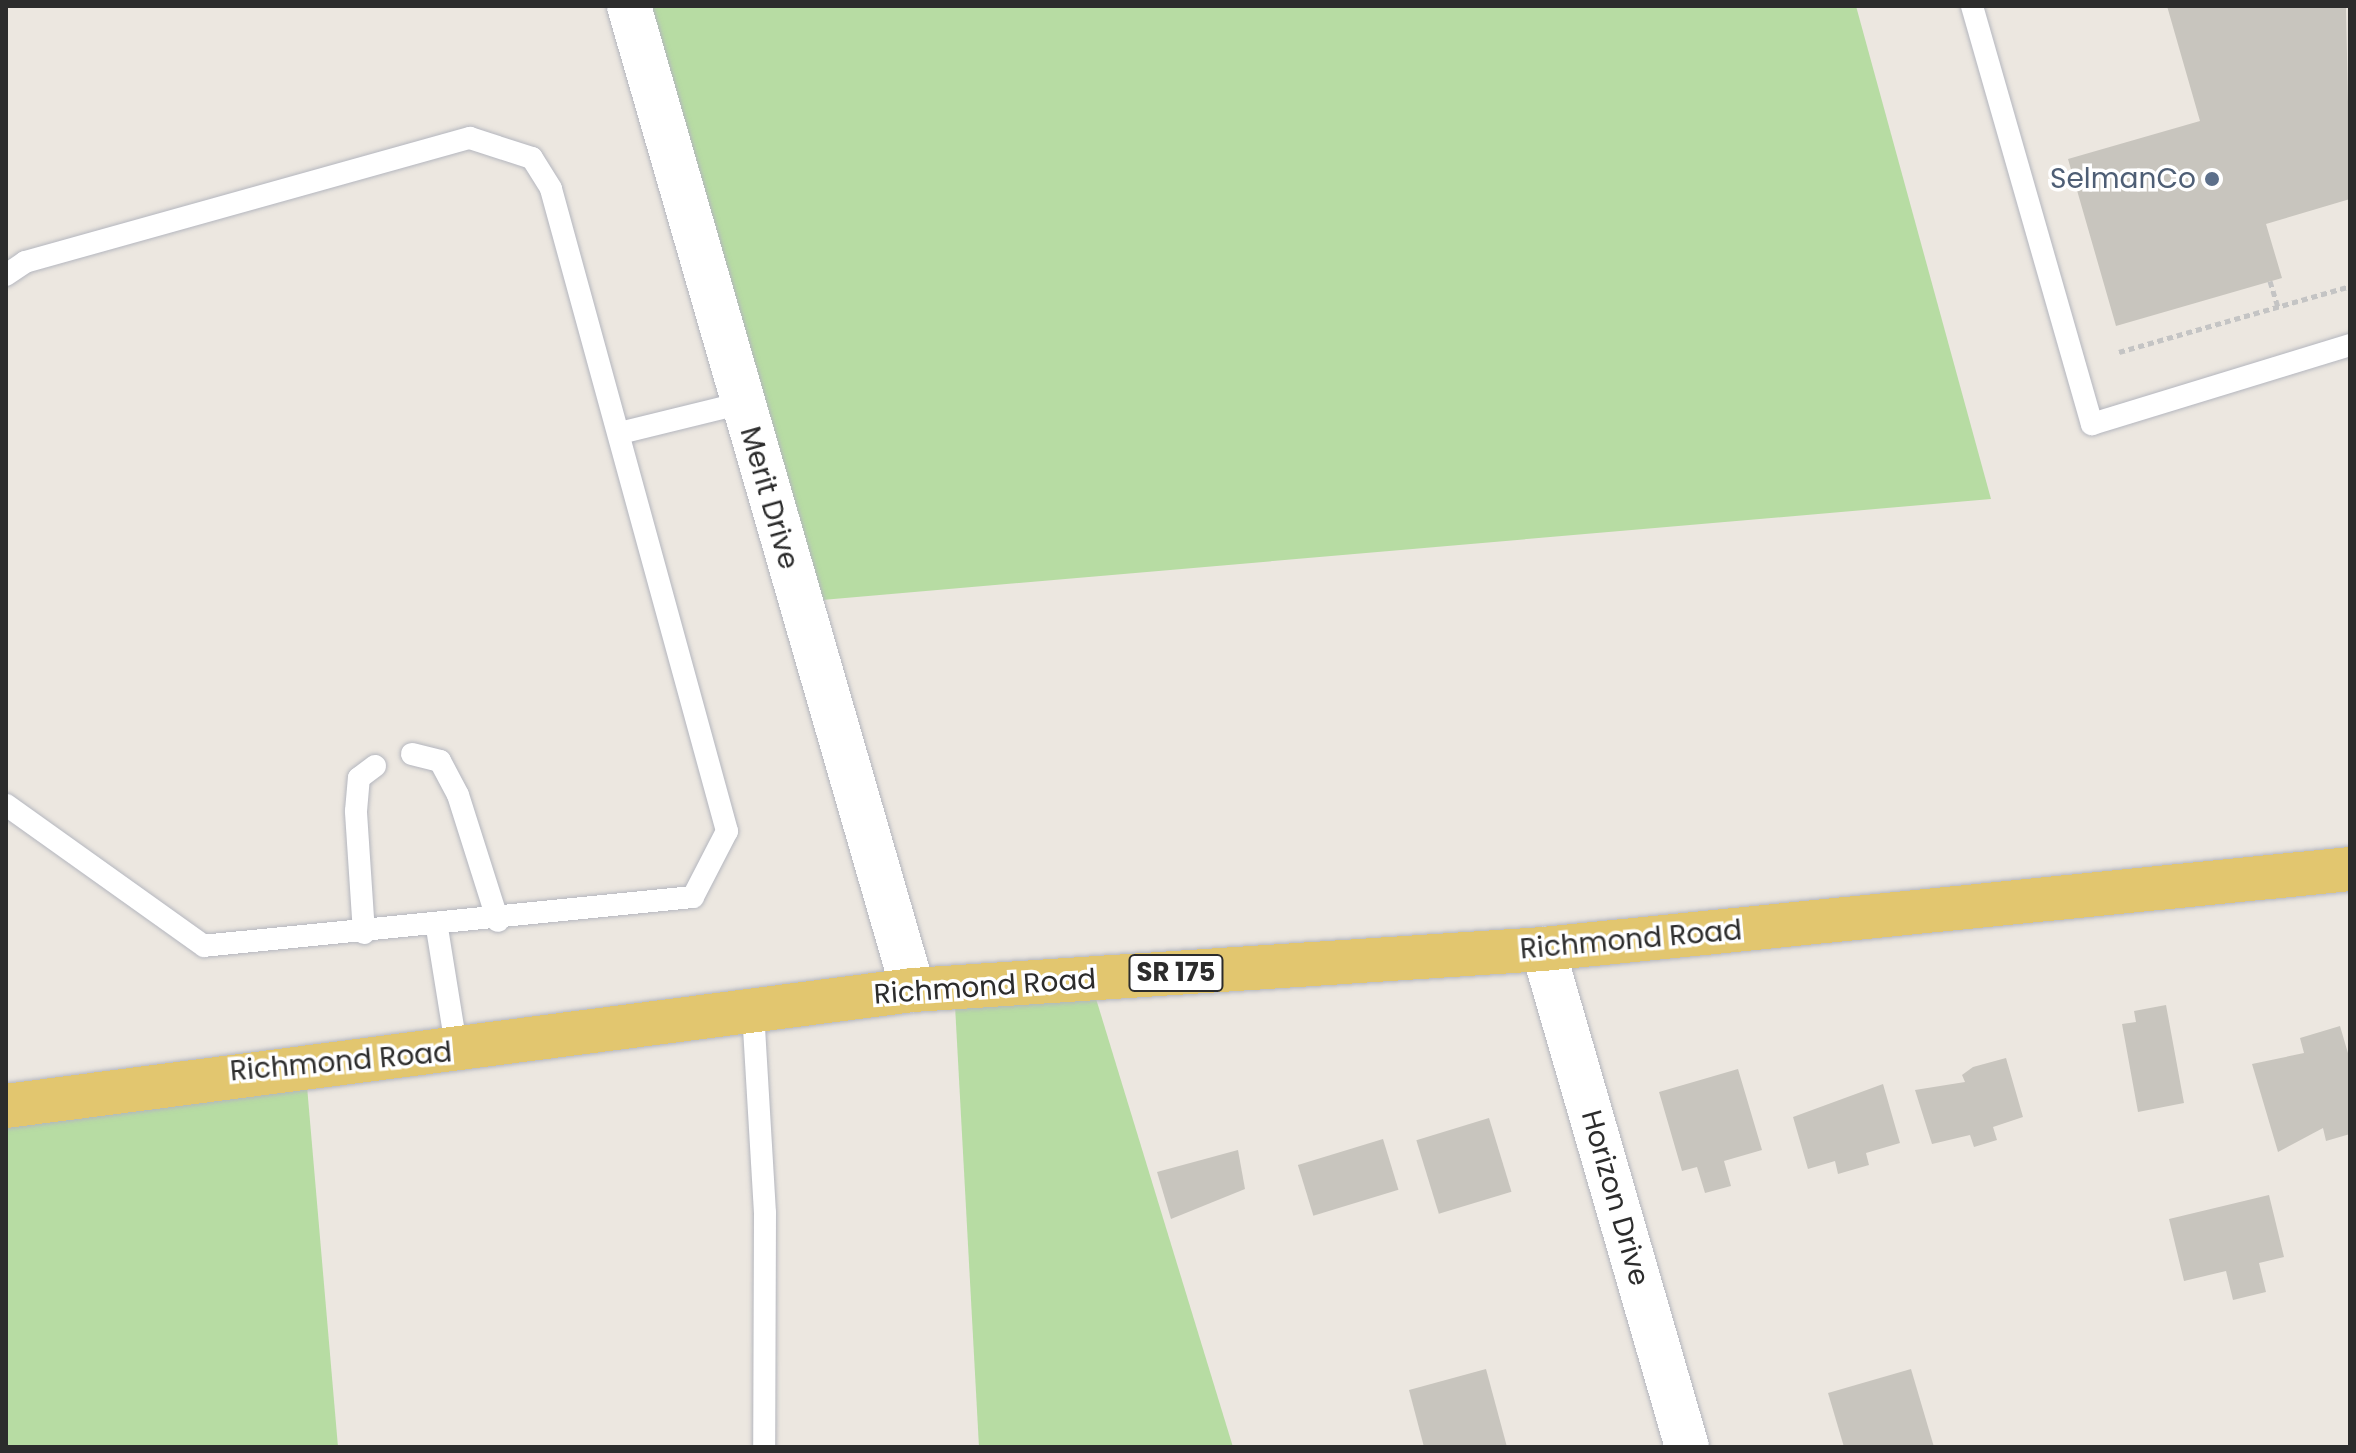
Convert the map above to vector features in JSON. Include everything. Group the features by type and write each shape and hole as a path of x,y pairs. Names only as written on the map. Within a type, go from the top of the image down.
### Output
{"main road":[{"name":"Richmond Road","path":"6,1106 174,1079 457,1051 913,990 1543,949 2350,869"}],"street":[{"name":"Merit Drive","path":"629,6 913,990"},
{"name":"Horizon Drive","path":"1543,949 1687,1447"}],"lane":[{"path":"1972,6 2092,424 2350,345"},
{"path":"6,275 25,262 470,138 506,144 532,158 551,189 727,831 693,897 437,928 204,946 6,805"},
{"path":"620,433 742,403"},
{"path":"412,754 440,761 452,784 498,921"},
{"path":"364,933 356,811 359,778 375,766"},
{"path":"437,928 457,1051"},
{"path":"753,1011 765,1213 764,1447"}],"path":[{"path":"2270,281 2278,307"},
{"path":"2119,352 2350,286"}],"green space":[{"path":"629,6 1856,6 1991,499 799,602"},
{"path":"1090,979 1233,1447 979,1447 954,987"},
{"path":"305,1063 338,1447 6,1447 6,1106"}],"building":[{"name":"SelmanCo","path":"2167,6 2346,6 2350,199 2266,224 2282,278 2116,326 2068,159 2200,121"},
{"path":"2166,1005 2184,1103 2138,1112 2122,1024 2136,1022 2134,1011"},
{"path":"2340,1026 2350,1060 2350,1134 2326,1141 2323,1128 2278,1152 2252,1064 2304,1053 2300,1038"},
{"path":"2006,1058 2023,1117 1993,1127 1997,1140 1974,1147 1970,1135 1932,1144 1915,1090 1965,1082 1962,1075 1973,1067"},
{"path":"1738,1069 1762,1150 1724,1161 1731,1186 1705,1193 1697,1167 1682,1171 1659,1092"},
{"path":"1883,1084 1900,1143 1866,1153 1869,1165 1838,1174 1835,1161 1808,1169 1793,1117"},
{"path":"1489,1118 1512,1192 1439,1214 1416,1140"},
{"path":"1383,1139 1398,1190 1313,1216 1298,1165"},
{"path":"1238,1150 1245,1189 1171,1219 1157,1172"},
{"path":"2269,1195 2284,1257 2259,1263 2266,1292 2233,1300 2226,1271 2184,1281 2169,1219"},
{"path":"1486,1369 1507,1447 1424,1447 1409,1390"},
{"path":"1911,1369 1934,1447 1844,1447 1828,1393"}],"place":[{"name":"SelmanCo","path":"2212,179"}]}
